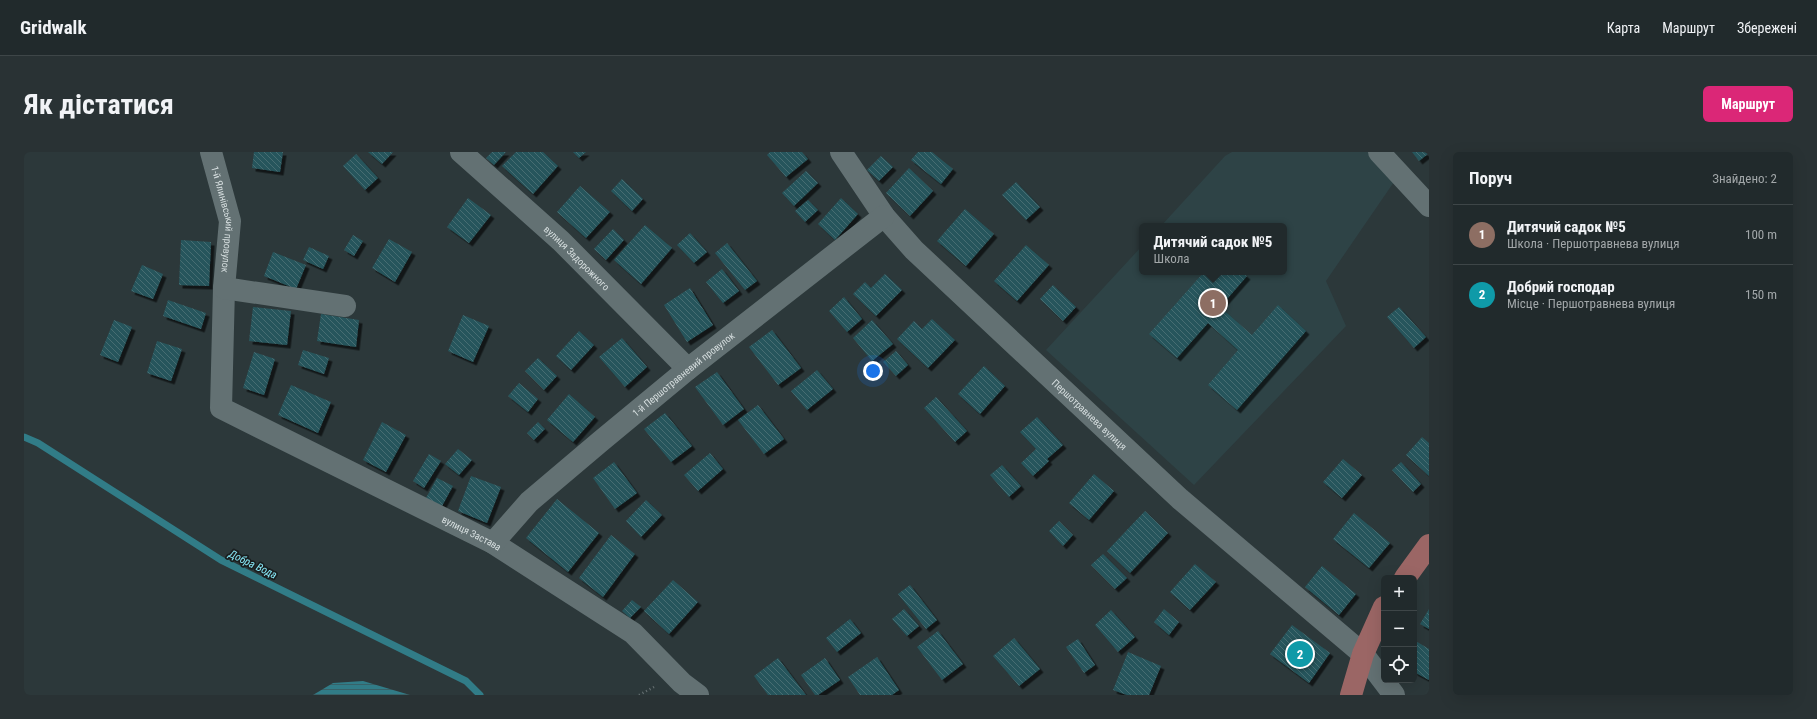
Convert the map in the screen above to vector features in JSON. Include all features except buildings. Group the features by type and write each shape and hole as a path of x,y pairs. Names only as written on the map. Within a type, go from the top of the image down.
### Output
{"main road":[{"path":"1407,575 1429,545"},
{"path":"1351,695 1363,654 1382,611"}],"street":[{"name":"1-й Ялинівський провулок","path":"212,152 230,221 224,288 221,408"},
{"name":"вулиця Задорожного","path":"461,152 561,241 688,369"},
{"name":"Першотравнева вулиця","path":"841,152 884,216 914,250 1180,499 1363,654 1394,695"},
{"path":"1379,152 1429,206"},
{"name":"1-й Першотравневий провулок","path":"493,543 529,502 688,369 884,216"},
{"name":"1-й Ялинівський провулок","path":"224,288 345,306"},
{"name":"вулиця Застава","path":"221,408 493,543 633,633 682,683 698,695"}],"shaded area":[{"path":"1232,152 1371,152 1396,179 1326,281 1346,326 1194,485 1046,350 1139,249 1139,275 1287,275 1287,223 1164,223 1225,156"}],"water":[{"path":"363,681 410,695 313,695 333,683"}],"waterway":[{"name":"Добра Вода","path":"24,437 38,443 221,560 466,681 480,695"}],"place":[{"name":"Дитячий садок №5","path":"1213,303"},
{"name":"Добрий господар","path":"1300,654"}]}
